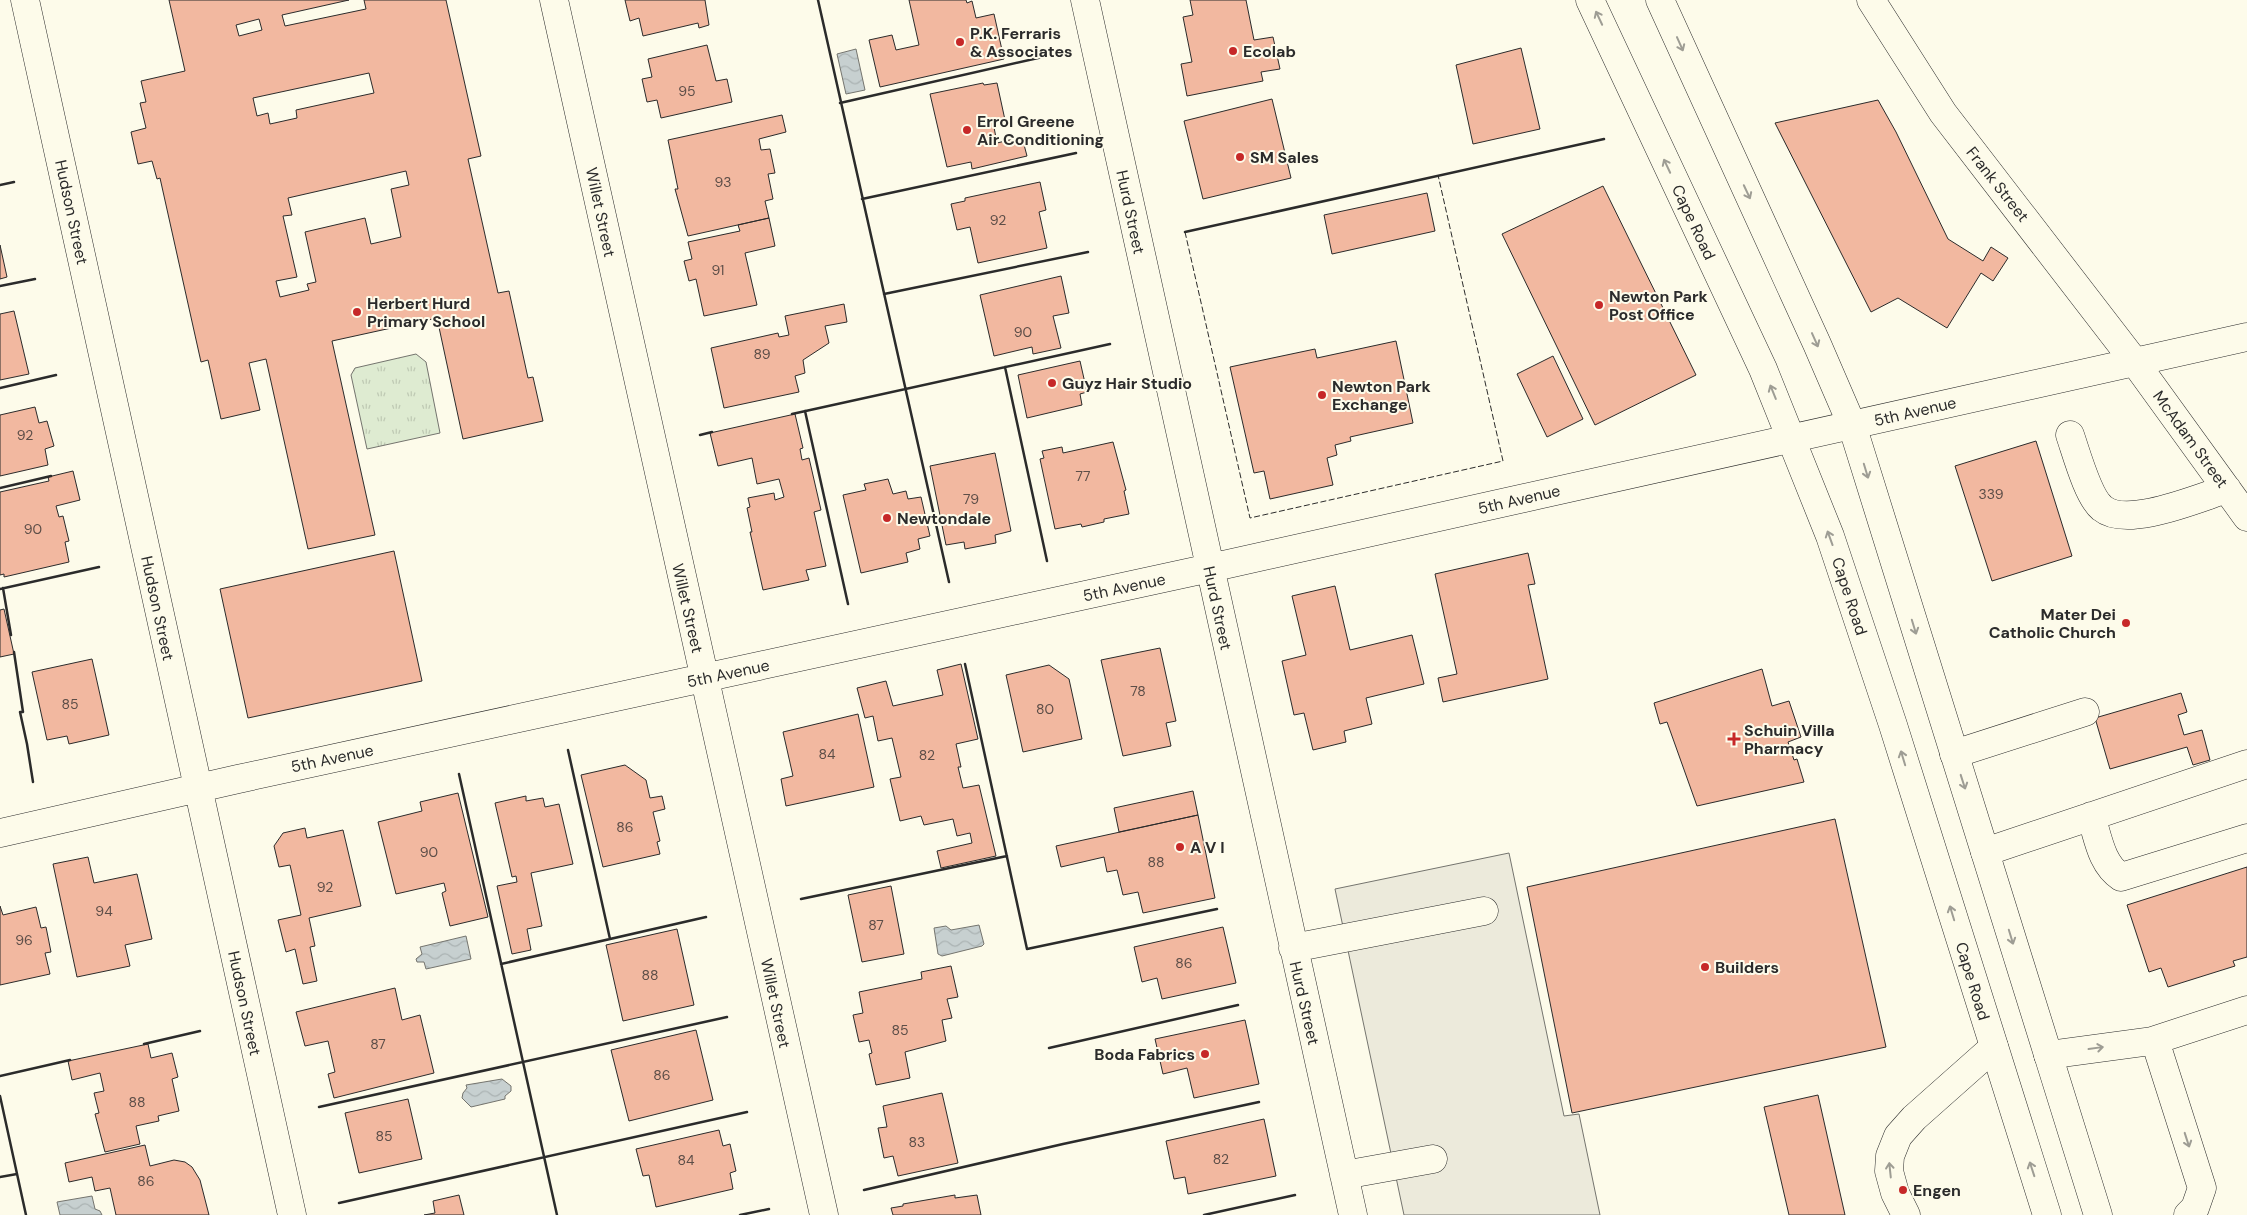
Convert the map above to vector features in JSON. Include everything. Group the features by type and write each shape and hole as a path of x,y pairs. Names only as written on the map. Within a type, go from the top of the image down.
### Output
{"street":[{"name":"Hudson Street","path":"26,0 292,1215"},
{"name":"Willet Street","path":"554,0 824,1215"},
{"name":"Hurd Street","path":"1085,0 1352,1215"},
{"name":"Cape Road","path":"1590,0 1763,369 1830,536 1893,725 2047,1215"},
{"path":"1660,0 1813,335 1852,425 2098,1215"},
{"name":"Frank Street","path":"1871,0 1943,113 2134,361"},
{"name":"5th Avenue","path":"0,832 1210,568 2247,337"},
{"name":"McAdam Street","path":"2134,361 2247,517"},
{"path":"2070,435 2094,498 2101,508 2110,513 2140,514 2226,489"},
{"path":"1954,754 2084,712"},
{"path":"1985,852 2247,764"},
{"path":"2091,816 2105,861 2114,873 2121,877 2247,838"},
{"path":"1292,948 1473,914"},
{"path":"2048,1055 2152,1040 2247,1010"},
{"path":"2152,1040 2158,1050 2202,1188 2196,1208 2188,1215"},
{"path":"1906,1215 1895,1193 1889,1171 1890,1156 1898,1136 1914,1118 1994,1047"},
{"path":"1344,1176 1433,1159"}],"green space":[{"path":"416,354 426,362 440,433 367,449 351,375 355,368"}],"shaded area":[{"path":"1509,853 1564,1116 1579,1114 1600,1215 1404,1215 1335,889"}],"water":[{"path":"856,49 865,90 846,94 837,54"},
{"path":"979,925 984,944 982,946 942,956 938,954 934,928 946,926 951,930"},
{"path":"466,936 471,959 426,969 424,962 417,962 416,959 422,954 420,947"},
{"path":"502,1079 511,1086 511,1091 505,1096 505,1099 471,1107 462,1098 467,1088 466,1085"},
{"path":"92,1196 95,1209 100,1211 102,1215 60,1215 57,1202"}],"building":[{"path":"169,0 349,0 282,15 285,26 366,9 364,0 446,0 481,156 468,159 498,293 509,291 528,378 533,377 543,421 463,439 437,318 332,341 375,535 308,549 266,359 249,363 260,410 221,419 208,360 201,362 160,178 157,179 152,161 138,164 131,132 146,128 140,103 146,102 141,81 185,71","holes":["259,19 262,30 239,36 236,25","369,73 374,93 296,110 297,118 270,124 268,113 257,116 253,98","406,171 409,185 391,189 401,237 371,244 365,218 305,232 316,282 307,284 309,290 280,297 276,281 297,277 283,216 292,215 288,198"]},
{"path":"625,0 705,0 709,25 699,28 698,23 643,36 639,18 630,21"},
{"name":"P.K. Ferraris & Associates","path":"909,0 966,0 967,3 972,1 976,18 994,14 1004,59 880,87 869,40 892,35 896,50 919,45"},
{"name":"Ecolab","path":"1190,0 1246,0 1254,40 1273,37 1280,69 1261,72 1263,81 1187,96 1181,64 1192,62 1183,17 1193,15"},
{"path":"707,45 716,81 727,79 732,102 661,118 657,100 647,102 642,79 652,77 648,59"},
{"path":"1521,48 1540,129 1473,144 1456,65"},
{"name":"Errol Greene Air Conditioning","path":"983,83 984,85 997,83 1005,120 993,122 997,143 1022,137 1027,156 972,169 971,162 947,167 930,94"},
{"name":"SM Sales","path":"1272,99 1291,178 1203,199 1184,121"},
{"path":"1878,100 1896,132 1948,239 1983,261 1991,247 2008,258 1993,281 1981,273 1947,328 1898,298 1871,312 1775,123"},
{"path":"782,115 786,132 759,139 761,150 770,149 775,173 768,174 773,199 765,201 769,218 688,236 675,189 678,189 668,140"},
{"path":"1040,182 1046,210 1039,212 1047,248 978,263 970,227 957,230 951,204 965,201 965,198"},
{"name":"Newton Park Post Office","path":"1603,186 1696,375 1595,425 1502,234"},
{"path":"1427,193 1435,231 1332,254 1324,215"},
{"path":"769,218 775,246 745,253 757,305 704,316 696,279 689,281 684,261 692,259 688,242 740,231 738,225"},
{"path":"0,245 7,277 0,279"},
{"path":"1061,276 1069,313 1053,316 1061,348 1033,354 1032,347 994,356 980,295"},
{"path":"844,304 847,322 825,326 829,343 803,360 805,373 795,376 799,392 724,408 711,348 778,333 779,337 789,335 785,316"},
{"path":"14,311 29,374 0,380 0,314"},
{"name":"Newton Park Exchange","path":"1396,341 1413,423 1350,437 1351,441 1335,445 1337,455 1327,458 1333,485 1270,499 1264,471 1254,473 1230,367 1315,349 1317,358"},
{"path":"1553,356 1583,419 1547,437 1517,374"},
{"name":"Guyz Hair Studio","path":"1080,361 1087,392 1080,394 1082,405 1027,418 1018,375"},
{"path":"35,407 39,423 47,421 54,446 45,449 48,465 0,476 0,415"},
{"path":"795,414 803,448 800,449 802,460 809,458 821,510 814,512 826,566 806,570 809,580 763,590 750,532 752,532 747,508 750,507 748,498 774,493 775,500 784,497 779,479 757,484 752,458 718,466 710,433"},
{"path":"2036,441 2072,556 1992,581 1955,466"},
{"path":"1113,442 1126,490 1124,491 1129,514 1104,519 1104,522 1082,527 1081,524 1055,529 1040,459 1044,458 1042,451 1062,447 1063,453"},
{"path":"995,453 1011,531 995,535 996,543 965,549 964,542 946,545 930,466"},
{"path":"73,471 80,500 56,506 59,517 63,516 69,541 65,542 69,562 4,577 4,574 0,575 0,492 49,481 48,477"},
{"name":"Newtondale","path":"888,479 893,494 906,491 908,499 921,497 930,536 918,539 920,549 906,553 908,562 861,573 843,495 866,490 864,484"},
{"path":"394,551 422,681 248,718 220,589"},
{"path":"1528,553 1535,584 1528,585 1548,679 1443,702 1438,678 1457,674 1435,574"},
{"path":"1335,586 1350,650 1412,635 1424,684 1366,698 1372,724 1344,731 1346,742 1313,750 1304,713 1294,715 1282,661 1306,655 1292,596"},
{"path":"4,609 14,654 0,657 0,610"},
{"path":"1160,648 1176,721 1166,723 1171,746 1123,756 1101,660"},
{"path":"92,659 109,735 69,744 67,736 47,740 32,672"},
{"path":"961,664 978,739 956,744 961,767 958,767 963,788 979,785 996,856 941,868 937,851 972,843 970,833 957,836 953,819 924,825 921,816 900,821 890,779 901,777 892,738 878,741 873,716 865,718 857,688 886,681 893,706 943,695 937,670"},
{"path":"1049,665 1069,679 1082,739 1023,752 1006,675"},
{"name":"Schuin Villa Pharmacy","path":"1762,669 1772,706 1789,701 1801,737 1788,742 1794,760 1797,759 1804,782 1697,806 1667,722 1660,724 1654,703"},
{"path":"2181,693 2187,712 2178,715 2184,735 2202,730 2210,760 2193,765 2187,747 2110,769 2095,718"},
{"path":"858,714 874,787 786,806 781,779 793,776 783,732"},
{"path":"625,765 646,780 650,798 662,796 665,809 653,812 660,841 657,842 660,854 603,867 581,775"},
{"path":"1193,791 1198,815 1119,832 1114,808"},
{"path":"458,793 488,917 450,926 442,893 446,891 444,883 396,894 378,822 422,811 420,802"},
{"path":"526,796 526,801 543,798 545,807 559,804 573,864 531,873 542,926 527,929 531,950 512,954 497,886 517,882 516,876 512,877 495,803"},
{"path":"1198,815 1215,898 1143,913 1138,892 1123,895 1117,870 1107,872 1104,857 1061,867 1056,846"},
{"name":"Builders","path":"1835,819 1886,1047 1572,1113 1527,887"},
{"path":"305,828 307,838 343,830 361,906 309,918 315,946 310,947 317,981 303,984 295,949 286,952 278,920 301,915 290,865 279,867 274,846 283,833"},
{"path":"88,857 94,883 137,874 152,939 125,945 130,966 77,977 53,864"},
{"path":"2247,867 2247,957 2233,961 2235,966 2168,987 2161,968 2149,972 2127,905"},
{"path":"891,886 904,954 862,962 848,895"},
{"path":"0,906 3,915 36,907 41,928 46,927 51,952 45,953 50,974 0,985"},
{"path":"1223,927 1236,983 1162,999 1157,978 1142,982 1134,947"},
{"path":"677,929 694,1005 623,1021 606,945"},
{"path":"951,966 958,997 947,999 952,1018 942,1020 946,1041 905,1052 910,1078 876,1085 869,1054 872,1053 869,1040 859,1042 853,1015 863,1013 859,992 922,979 921,972"},
{"path":"395,988 402,1020 420,1015 434,1073 334,1098 328,1074 335,1072 328,1041 305,1046 296,1012"},
{"name":"Boda Fabrics","path":"1245,1020 1259,1084 1194,1098 1187,1068 1163,1074 1155,1039"},
{"path":"696,1030 713,1100 629,1121 611,1050"},
{"path":"148,1044 151,1058 172,1053 178,1077 172,1079 179,1111 158,1116 159,1121 136,1126 140,1144 105,1152 95,1114 99,1113 94,1093 104,1091 100,1073 72,1080 68,1061"},
{"path":"942,1093 958,1163 898,1176 893,1156 884,1158 878,1128 887,1127 883,1106"},
{"path":"1818,1095 1845,1215 1789,1215 1764,1107"},
{"path":"408,1099 422,1159 359,1173 345,1113"},
{"path":"1264,1119 1276,1176 1188,1194 1185,1177 1174,1179 1166,1141"},
{"path":"719,1130 723,1146 730,1144 736,1171 730,1173 733,1189 656,1207 649,1175 643,1176 636,1149"},
{"path":"145,1145 150,1166 174,1160 185,1162 192,1167 200,1180 209,1215 116,1215 110,1188 95,1191 92,1177 69,1182 65,1163"},
{"path":"459,1195 464,1215 424,1215 435,1213 433,1201"},
{"path":"955,1195 955,1198 977,1195 981,1215 893,1215 891,1208 903,1206 903,1204"}],"fence":[{"path":"1185,232 1250,518 1503,461 1438,175"}],"wall":[{"path":"818,0 949,582"},
{"path":"840,103 1047,56"},
{"path":"1185,232 1604,139"},
{"path":"862,199 1076,153"},
{"path":"0,185 14,182"},
{"path":"884,294 1088,252"},
{"path":"0,286 35,279"},
{"path":"792,414 1110,344"},
{"path":"1005,367 1047,561"},
{"path":"0,388 56,375"},
{"path":"805,411 848,604"},
{"path":"700,435 712,432"},
{"path":"0,488 51,476"},
{"path":"0,589 99,567"},
{"path":"3,588 11,635"},
{"path":"14,652 23,712 20,712 33,782"},
{"path":"965,664 1027,949 1217,909"},
{"path":"568,750 610,939"},
{"path":"459,774 557,1215"},
{"path":"801,899 1007,856"},
{"path":"501,964 706,917"},
{"path":"1049,1048 1238,1005"},
{"path":"319,1107 727,1017"},
{"path":"144,1044 200,1031"},
{"path":"0,1076 70,1060"},
{"path":"0,1096 26,1215"},
{"path":"864,1190 1063,1144 1259,1102"},
{"path":"339,1203 747,1112"},
{"path":"0,1177 17,1174"},
{"path":"1204,1215 1295,1195"},
{"path":"740,1215 769,1209"}],"place":[{"name":"P.K. Ferraris & Associates","path":"960,42"},
{"name":"Ecolab","path":"1233,51"},
{"name":"Errol Greene Air Conditioning","path":"967,130"},
{"name":"SM Sales","path":"1240,157"},
{"name":"Newton Park Post Office","path":"1599,305"},
{"name":"Herbert Hurd Primary School","path":"357,312"},
{"name":"Guyz Hair Studio","path":"1052,383"},
{"name":"Newton Park Exchange","path":"1322,395"},
{"name":"Newtondale","path":"887,518"},
{"name":"Mater Dei Catholic Church","path":"2126,623"},
{"name":"Schuin Villa Pharmacy","path":"1734,739"},
{"name":"A V I","path":"1180,847"},
{"name":"Builders","path":"1705,967"},
{"name":"Boda Fabrics","path":"1205,1054"},
{"name":"Engen","path":"1903,1190"}]}
